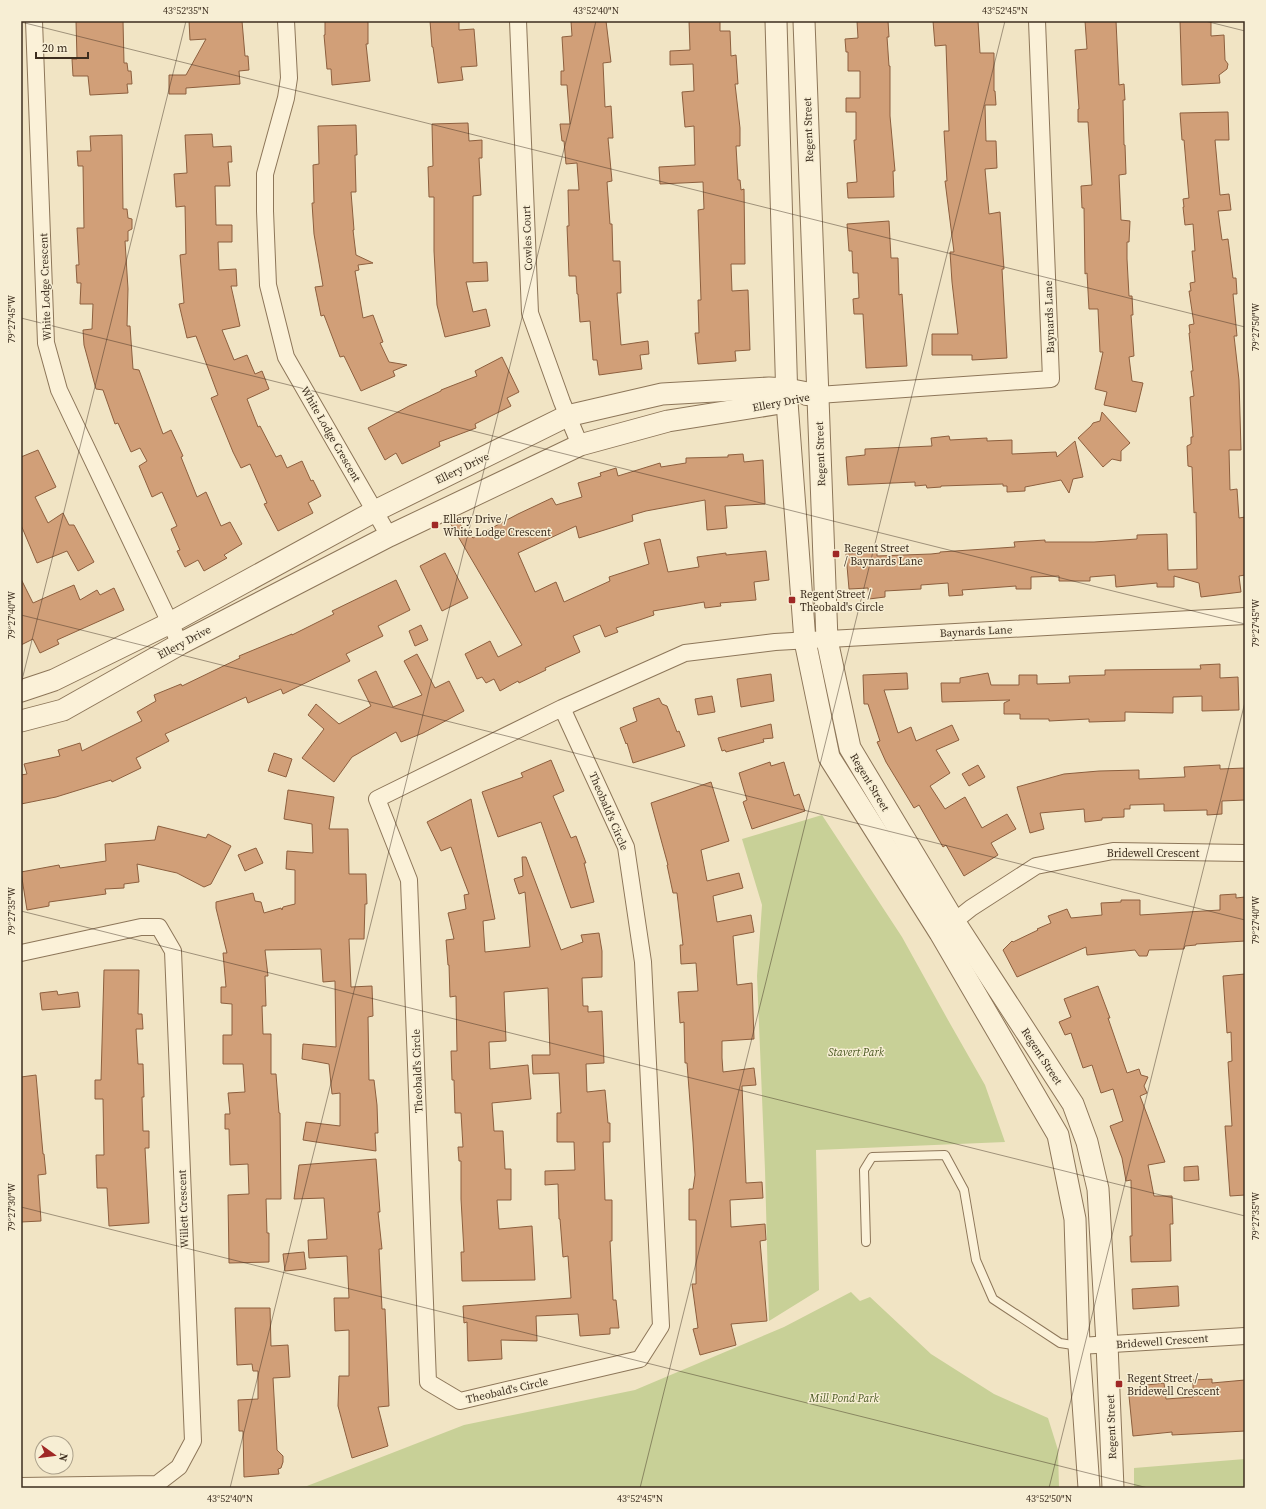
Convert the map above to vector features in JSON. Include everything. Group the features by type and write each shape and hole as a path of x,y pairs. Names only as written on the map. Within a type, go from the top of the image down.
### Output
{"street":[{"name":"White Lodge Crescent","path":"34,21 46,343 59,390 180,644"},
{"name":"White Lodge Crescent","path":"286,21 288,78 286,98 265,174 268,285 286,357 390,536"},
{"name":"Cowles Court","path":"518,21 530,313 567,416 580,445"},
{"name":"Regent Street","path":"776,21 787,396 806,641 829,757 947,927 1073,1104 1086,1142 1098,1189 1108,1344 1113,1488"},
{"name":"Regent Street","path":"804,21 827,640 850,748 1058,1135 1075,1219 1080,1346 1089,1488"},
{"name":"Baynards Lane","path":"818,395 1051,379 1037,21"},
{"name":"Ellery Drive","path":"21,690 54,680 170,623 375,511 567,416 662,394 769,388 787,396"},
{"name":"Ellery Drive","path":"21,721 64,710 180,644 390,536 580,445 668,421 787,396 818,395"},
{"name":"Baynards Lane","path":"827,640 1245,616"},
{"name":"Theobald's Circle","path":"562,708 626,847 642,962 661,1326 640,1359 460,1401 428,1382 410,880 377,800 562,708 685,653 775,642 827,640"},
{"name":"Bridewell Crescent","path":"947,927 971,908 1036,866 1112,851 1245,853"},
{"name":"Willett Crescent","path":"21,953 141,927 159,928 173,951 193,1441 179,1467 157,1484 21,1486"},
{"name":"Bridewell Crescent","path":"1080,1346 1245,1336"}],"lane":[{"path":"866,1242 864,1170 872,1156 946,1155 964,1190 976,1260 994,1299 1060,1342 1080,1346"}],"green space":[{"name":"Stavert Park","path":"822,815 902,937 985,1085 1005,1142 816,1150 819,1290 769,1321 765,1170 757,976 762,905 742,839"},
{"name":"Mill Pond Park","path":"851,1292 860,1301 870,1297 931,1354 994,1394 1048,1418 1058,1450 1059,1488 290,1488 307,1486 464,1425 635,1390 784,1327"},
{"path":"1245,1459 1245,1488 1134,1488 1134,1468"}],"building":[{"path":"76,21 123,21 124,63 127,63 128,71 131,71 132,84 127,84 128,93 90,95 88,76 73,76 72,59 77,59"},
{"path":"189,21 242,21 245,56 248,56 249,70 239,71 240,84 186,88 186,94 169,94 169,75 186,75 206,39 190,40"},
{"path":"325,21 368,21 368,44 366,44 370,81 332,85 331,69 327,69 324,35"},
{"path":"430,21 459,21 459,30 474,29 477,66 461,67 463,80 438,83 432,47"},
{"path":"571,21 606,21 611,62 603,63 605,107 611,106 613,138 608,138 612,181 607,182 610,224 612,224 613,261 620,261 621,293 617,293 621,345 648,341 649,354 640,355 642,369 599,375 597,360 593,360 590,321 580,322 576,276 569,276 567,226 569,226 568,190 579,190 577,163 566,164 564,141 562,141 560,124 570,124 567,85 561,85 561,71 564,71 562,37 572,36"},
{"path":"689,21 720,21 720,31 730,31 731,56 736,55 738,84 735,84 740,128 740,146 736,146 738,180 740,180 741,190 744,189 745,264 731,264 732,291 748,290 750,350 735,351 736,361 698,364 695,333 699,333 698,300 701,300 698,210 704,209 703,182 660,184 659,167 695,165 694,126 685,127 682,92 694,91 693,64 670,65 670,51 690,50"},
{"path":"857,21 888,21 889,37 887,37 890,66 890,116 895,171 893,171 894,197 848,198 847,183 857,182 854,140 856,140 856,112 846,112 846,98 860,98 860,71 848,71 848,52 846,52 845,39 858,38"},
{"path":"933,21 978,21 980,53 994,53 994,91 996,105 985,105 986,141 996,141 997,168 985,169 989,214 1000,212 1004,269 1002,269 1007,358 972,360 972,355 932,355 932,334 958,334 950,252 954,252 945,181 947,181 944,131 949,131 946,45 935,46"},
{"path":"1085,21 1116,21 1119,85 1124,84 1125,100 1123,100 1126,174 1119,175 1121,220 1130,221 1129,242 1127,242 1127,259 1129,296 1132,296 1133,315 1131,315 1134,356 1129,357 1132,381 1143,383 1136,412 1104,405 1107,392 1095,389 1103,352 1100,352 1098,309 1089,309 1087,273 1085,274 1084,208 1082,208 1081,186 1092,185 1088,122 1078,122 1079,109 1075,50 1087,49"},
{"path":"1180,21 1211,21 1211,36 1224,35 1225,60 1228,64 1227,69 1219,75 1220,83 1182,85"},
{"path":"1228,112 1229,140 1215,140 1220,195 1229,194 1231,210 1218,211 1222,240 1228,239 1233,278 1236,278 1237,294 1233,294 1237,336 1234,336 1239,380 1241,450 1229,450 1230,490 1237,489 1239,518 1245,517 1245,575 1239,576 1241,592 1201,597 1199,583 1174,576 1174,587 1157,587 1157,583 1116,587 1115,575 1090,577 1090,581 1059,581 1059,576 1031,577 1031,589 1016,589 1016,586 962,590 963,595 949,596 948,583 921,585 921,589 885,591 885,597 869,599 868,588 849,589 846,554 877,552 877,556 931,554 940,552 1015,547 1014,542 1045,540 1045,542 1094,542 1137,539 1137,535 1167,534 1168,570 1197,569 1196,512 1194,513 1192,467 1188,466 1187,446 1191,444 1191,437 1193,437 1190,397 1194,396 1191,371 1193,371 1189,325 1194,324 1189,291 1191,291 1190,283 1195,282 1192,251 1195,251 1193,224 1185,225 1183,207 1183,199 1189,198 1180,113"},
{"path":"468,123 469,141 482,140 482,158 479,158 481,195 473,196 473,263 487,262 488,281 466,282 473,312 486,309 490,326 445,337 437,305 434,251 434,197 429,197 428,167 433,166 432,124"},
{"path":"356,125 356,192 351,192 356,255 373,263 358,265 359,270 355,271 363,318 373,315 383,342 380,343 389,362 407,365 393,371 395,376 361,391 344,356 340,357 324,315 321,316 315,287 323,286 314,234 312,203 314,203 313,165 319,164 318,126"},
{"path":"212,134 213,147 231,146 232,162 228,162 230,186 215,186 216,225 232,225 232,242 218,242 219,270 236,269 237,286 231,286 240,326 222,330 234,360 247,355 255,374 262,371 269,389 247,399 258,427 260,426 276,457 281,455 287,468 302,461 311,481 313,480 321,496 308,503 313,513 278,531 264,504 267,503 250,464 241,468 233,452 211,398 218,395 196,336 187,338 179,304 184,303 180,255 186,254 185,206 176,207 174,174 187,173 185,135"},
{"path":"122,135 123,209 127,209 128,218 132,219 132,229 128,231 128,241 125,241 128,289 127,326 130,326 133,369 139,370 163,434 171,430 183,456 181,457 197,497 206,492 221,526 230,522 242,544 224,555 227,558 204,571 198,560 185,567 177,551 180,550 171,529 177,526 162,492 152,497 139,466 147,461 140,448 131,452 118,423 115,424 103,390 96,389 84,345 83,330 92,329 93,304 80,304 81,283 77,283 76,265 79,265 77,228 84,228 83,166 78,166 77,151 91,151 90,136"},
{"path":"889,221 891,258 898,258 899,295 902,294 907,366 866,368 863,314 854,314 853,299 859,298 858,273 853,273 852,251 849,251 847,224"},
{"path":"502,357 519,392 507,398 511,406 475,424 476,428 439,442 440,446 402,464 396,453 385,460 368,428 441,390 477,376 475,371"},
{"path":"1102,412 1130,443 1121,451 1121,461 1112,459 1103,467 1078,438 1093,423 1100,421"},
{"path":"949,436 950,440 987,438 987,441 1012,440 1012,454 1056,452 1057,457 1075,441 1083,477 1073,479 1069,493 1061,480 1025,487 1025,491 1007,492 1007,486 1003,486 1003,484 941,486 927,488 926,485 915,486 915,482 848,485 846,457 865,455 865,449 932,446 931,438"},
{"path":"38,450 56,487 35,497 48,523 63,513 69,525 74,525 94,562 78,571 67,551 37,563 21,525 21,457"},
{"path":"743,454 744,462 763,460 765,504 725,506 727,528 707,530 705,500 632,515 633,521 579,538 576,526 518,553 535,592 556,582 564,602 610,581 609,577 649,564 644,543 660,539 668,572 699,567 697,557 726,553 726,555 766,551 769,580 754,582 756,600 720,603 721,606 705,608 704,602 653,611 654,615 616,628 618,632 605,637 600,625 573,636 580,652 545,668 546,670 519,683 518,681 500,691 494,679 486,683 482,677 477,679 465,654 490,641 498,657 522,645 449,521 454,518 473,538 552,498 556,505 582,497 578,483 601,476 600,473 616,468 618,476 660,463 661,467 686,463 686,458 728,457 728,455"},
{"path":"445,553 468,598 442,611 420,566"},
{"path":"21,579 33,603 74,585 80,600 97,590 100,595 114,588 124,610 57,640 59,644 40,653 33,639 21,645"},
{"path":"396,580 410,610 378,626 383,636 346,654 350,661 283,694 281,689 248,703 246,697 165,734 169,741 136,758 141,768 112,782 111,780 56,797 21,804 21,775 27,774 24,764 60,756 58,750 80,743 82,751 142,721 137,712 156,701 154,695 181,684 182,686 240,658 239,656 292,635 334,614 332,611"},
{"path":"421,625 428,640 415,646 409,631"},
{"path":"417,654 435,688 449,681 464,711 423,733 401,742 396,732 352,757 334,782 302,758 324,729 308,715 316,704 339,724 371,706 358,680 376,671 393,707 422,695 404,661"},
{"path":"1220,664 1220,678 1238,677 1239,710 1202,711 1202,696 1173,697 1173,713 1125,712 1125,721 1089,722 1089,719 1049,721 1049,719 1020,719 1020,714 1004,714 1004,703 1010,700 942,702 941,683 960,683 960,678 988,673 991,685 1019,685 1019,675 1037,675 1037,684 1070,683 1069,676 1105,675 1105,670 1201,669 1200,665"},
{"path":"907,673 908,689 884,690 898,733 911,727 916,741 952,725 959,740 936,750 950,773 930,786 945,809 965,797 982,828 1007,814 1016,829 991,843 998,855 964,876 946,845 943,847 919,805 914,808 886,762 877,742 880,741 868,704 864,704 863,675"},
{"path":"771,674 774,701 741,707 737,679"},
{"path":"712,696 715,712 698,715 695,699"},
{"path":"659,698 662,704 667,706 677,732 679,731 685,746 633,763 627,743 626,744 620,728 637,721 633,708"},
{"path":"771,724 773,738 763,739 764,742 726,752 725,750 722,751 718,738"},
{"path":"274,753 292,759 286,777 268,771"},
{"path":"551,760 564,791 553,796 571,838 576,836 586,863 584,863 594,902 571,908 541,822 498,837 482,792 523,777 521,773"},
{"path":"770,762 771,766 784,762 794,796 799,794 805,811 752,829 743,802 747,800 739,773"},
{"path":"978,765 985,777 969,786 962,774"},
{"path":"1220,765 1220,769 1245,768 1245,800 1222,801 1222,814 1207,815 1207,810 1164,811 1164,804 1130,805 1130,809 1124,809 1124,817 1102,818 1102,820 1085,822 1084,809 1040,813 1044,829 1030,833 1017,787 1064,774 1099,771 1139,770 1139,779 1185,777 1184,767"},
{"path":"711,782 729,841 701,850 707,881 739,873 743,888 713,896 717,922 751,915 754,932 733,936 737,985 752,983 754,1039 722,1041 722,1058 723,1072 754,1068 756,1085 742,1086 746,1183 762,1182 763,1198 730,1200 731,1227 765,1224 766,1240 760,1241 767,1321 731,1324 736,1345 700,1355 693,1329 698,1328 692,1284 696,1284 696,1220 689,1220 689,1189 693,1189 695,1175 693,1142 687,1063 685,1063 684,1022 680,1023 678,992 698,991 696,963 681,964 680,945 683,945 677,893 673,893 668,865 651,803"},
{"path":"288,790 334,797 329,829 348,829 349,874 366,874 367,904 365,904 364,939 349,939 351,987 372,986 373,1016 368,1017 369,1080 374,1080 377,1105 378,1133 375,1133 376,1151 303,1140 306,1122 340,1126 340,1093 332,1094 329,1064 302,1059 303,1044 336,1047 335,981 323,982 321,949 265,950 268,976 265,976 266,1006 262,1006 263,1034 271,1034 271,1074 276,1074 280,1113 281,1199 266,1199 267,1233 269,1233 269,1262 229,1263 228,1195 249,1194 248,1164 230,1165 229,1129 225,1129 225,1114 230,1114 228,1093 245,1092 243,1064 223,1064 223,1035 232,1035 232,1004 221,1003 221,987 226,987 223,953 227,953 216,908 216,902 253,893 255,901 261,902 264,913 281,908 282,910 283,907 295,904 295,870 286,869 287,851 313,853 312,824 284,819"},
{"path":"471,799 495,919 483,921 485,952 530,947 525,892 519,894 514,879 523,876 522,857 526,857 561,950 583,942 581,935 599,933 602,951 602,977 582,978 583,1006 588,1006 588,1012 602,1011 604,1063 586,1064 587,1092 605,1090 608,1123 610,1123 610,1142 603,1142 605,1200 612,1200 612,1241 610,1241 613,1300 616,1300 619,1328 610,1328 610,1334 580,1336 578,1314 536,1316 537,1341 501,1340 502,1359 468,1361 467,1322 464,1323 463,1306 571,1298 568,1256 563,1257 559,1219 558,1184 545,1185 545,1171 575,1170 574,1142 557,1142 557,1113 561,1113 559,1073 533,1074 532,1055 550,1055 548,988 504,992 506,1041 489,1042 490,1069 528,1065 531,1099 492,1103 494,1131 503,1131 505,1169 511,1169 511,1200 497,1200 499,1229 532,1226 535,1280 462,1281 461,1252 464,1252 461,1199 461,1161 459,1161 458,1147 463,1147 461,1113 455,1113 451,1051 457,1051 456,996 450,997 449,965 446,940 454,939 448,913 466,909 464,895 469,894 451,847 441,851 427,822"},
{"path":"158,826 206,838 208,834 231,846 211,884 204,887 177,873 137,864 139,882 124,884 124,888 105,889 106,894 49,902 49,906 27,910 21,872 59,865 60,868 106,861 105,844 155,840"},
{"path":"256,848 263,863 245,871 238,855"},
{"path":"1236,894 1236,898 1245,897 1245,941 1196,944 1185,946 1184,949 1149,950 1147,956 1139,956 1135,950 1087,955 1086,947 1017,977 1003,950 1012,941 1013,942 1051,923 1048,916 1067,909 1071,918 1102,915 1101,903 1121,902 1121,900 1140,900 1140,915 1220,910 1220,895"},
{"path":"104,970 139,970 138,1014 142,1014 143,1029 136,1029 138,1064 143,1064 143,1131 149,1131 149,1148 145,1148 149,1223 109,1226 107,1188 97,1188 96,1155 104,1155 103,1099 95,1099 95,1080 101,1080"},
{"path":"1245,974 1245,1195 1230,1196 1225,1126 1232,1126 1228,1062 1232,1061 1231,1032 1227,1033 1223,976"},
{"path":"1098,986 1110,1018 1108,1018 1127,1073 1139,1069 1141,1075 1148,1077 1144,1086 1147,1093 1140,1096 1165,1162 1148,1165 1154,1196 1172,1196 1173,1224 1170,1224 1171,1261 1131,1262 1131,1180 1126,1181 1122,1158 1110,1126 1123,1121 1113,1089 1101,1093 1092,1065 1083,1068 1071,1033 1065,1035 1059,1022 1071,1017 1064,999"},
{"path":"57,991 58,995 78,992 80,1007 42,1010 40,993"},
{"path":"36,1075 46,1174 38,1175 41,1221 21,1222 21,1077"},
{"path":"376,1159 380,1212 378,1212 382,1249 379,1249 382,1309 385,1309 389,1406 378,1407 388,1446 352,1458 338,1406 339,1376 349,1376 349,1330 335,1331 334,1298 349,1298 347,1256 309,1258 308,1240 327,1239 324,1198 294,1199 299,1165"},
{"path":"1198,1166 1199,1180 1184,1181 1184,1167"},
{"path":"304,1252 306,1269 285,1271 283,1254"},
{"path":"1178,1286 1179,1306 1133,1309 1132,1289"},
{"path":"235,1308 270,1308 271,1346 288,1345 290,1377 273,1378 277,1450 283,1456 281,1468 278,1469 279,1474 244,1477 243,1431 239,1431 238,1400 258,1399 258,1371 253,1371 252,1364 237,1365"},
{"path":"1212,1379 1212,1383 1245,1380 1245,1431 1172,1435 1172,1432 1133,1436 1129,1396 1148,1393 1147,1385 1164,1383 1166,1399 1193,1397 1193,1380"}],"place":[{"name":"Ellery Drive / White Lodge Crescent","path":"435,525"},
{"name":"Regent Street / Baynards Lane","path":"836,554"},
{"name":"Regent Street / Theobald's Circle","path":"792,600"},
{"name":"Regent Street / Bridewell Crescent","path":"1119,1384"}]}
